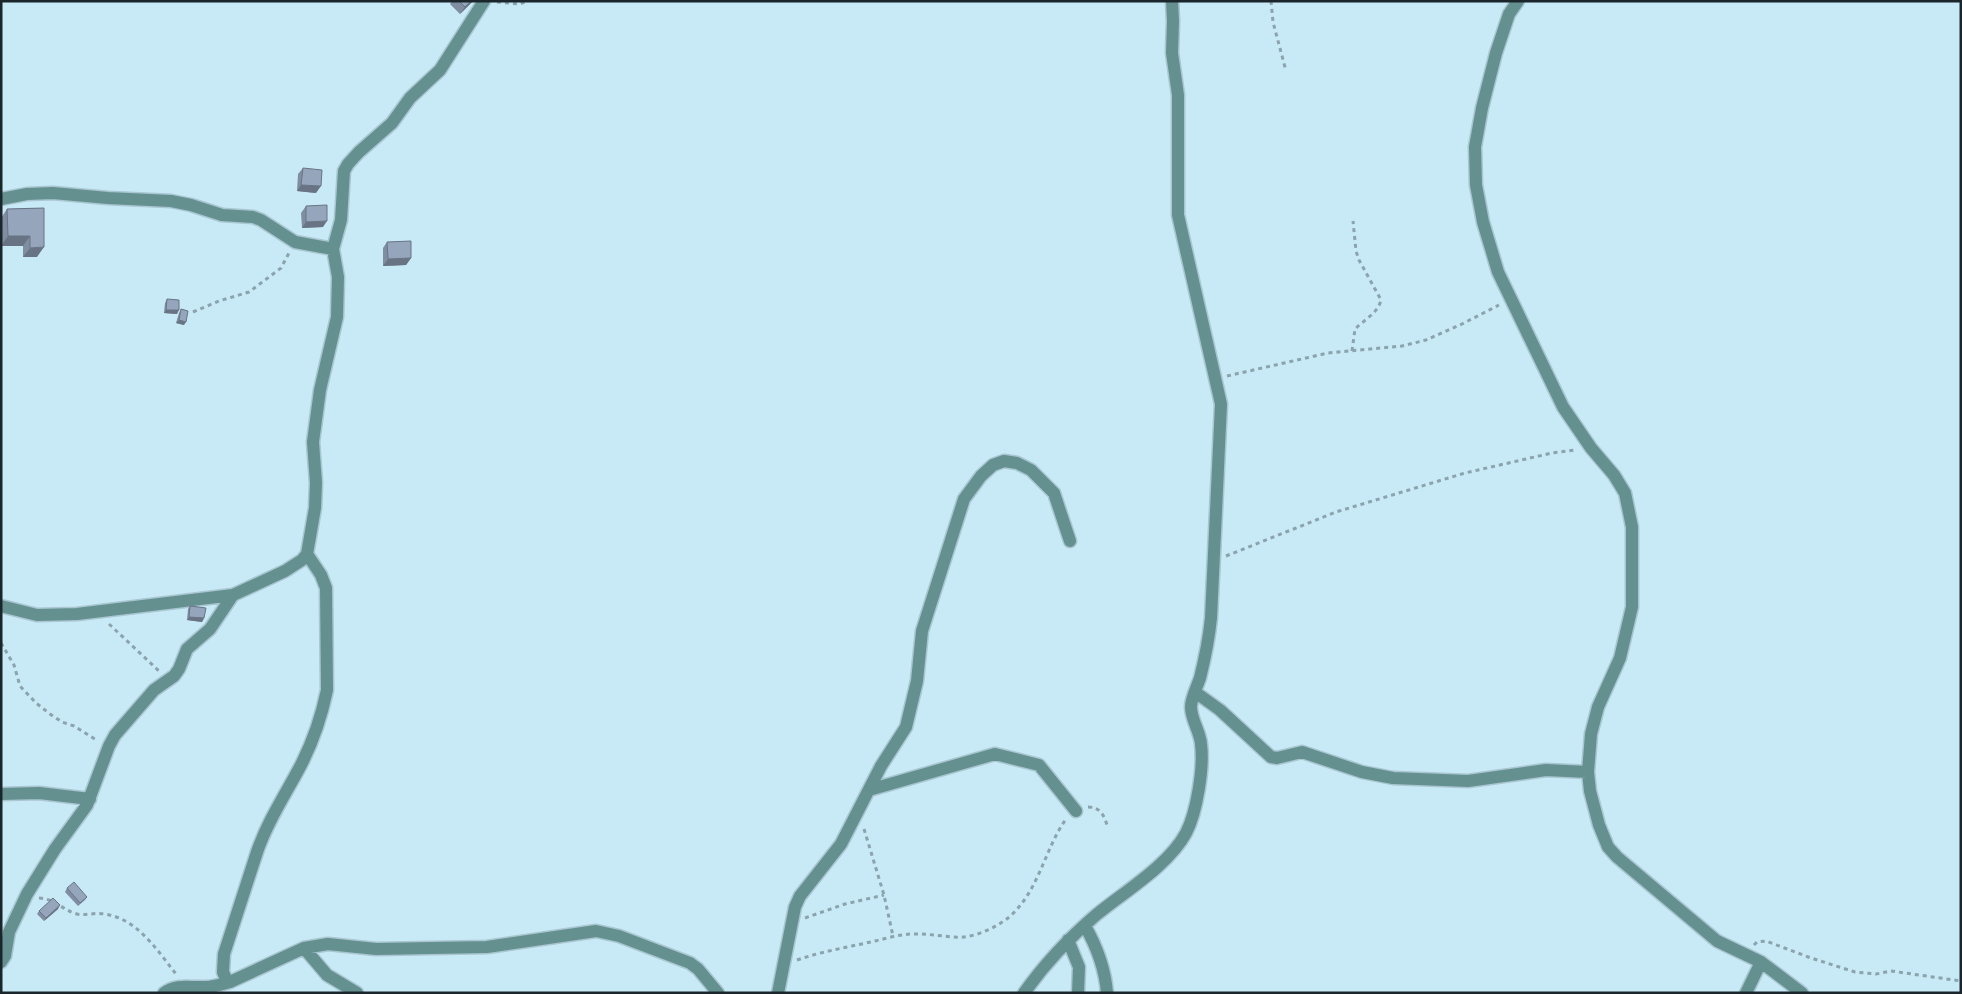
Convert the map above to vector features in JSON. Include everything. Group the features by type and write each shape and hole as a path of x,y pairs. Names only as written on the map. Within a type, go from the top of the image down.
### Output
{"street":[{"path":"1024,993 1045,963 1068,940 1154,868 1186,834 1196,810 1201,742 1191,706 1209,639 1221,404 1178,215 1178,95 1172,53 1174,21 1172,1"},
{"path":"1518,1 1509,14 1496,53 1482,108 1475,147 1476,185 1483,222 1498,272 1563,407 1591,448 1614,475 1625,493 1632,527 1632,607 1620,658 1598,707 1591,734 1588,772 1590,791 1599,826 1608,847 1617,857 1693,922 1717,941 1756,960 1802,993"},
{"path":"1,606 37,615 94,612 233,595 285,571 302,560 307,554 315,508 316,483 313,442 320,390 336,316 338,277 333,249 342,220 344,171 348,164 392,123 410,98 440,70 481,6"},
{"path":"1,200 27,194 53,192 108,198 171,201 222,215 253,217 261,220 295,242 333,249"},
{"path":"778,993 791,923 800,896 841,844 881,766 906,727 917,681 922,631 964,499 981,476 993,465 1004,461 1016,463 1031,470 1054,493 1070,542"},
{"path":"230,982 224,978 224,954 262,836 303,760 324,706 327,690 326,588 321,575 307,554"},
{"path":"1,962 6,956 9,932 26,898 54,849 79,817 90,799 108,748 116,735 141,703 154,690 169,680 179,669 187,649 210,629 233,595"},
{"path":"1195,692 1220,710 1271,757 1277,758 1302,752 1362,772 1393,778 1468,781 1546,770 1588,772"},
{"path":"869,790 995,754 1039,765 1076,811"},
{"path":"1,794 39,793 90,799"},
{"path":"1084,926 1096,945 1103,965 1107,993"},
{"path":"164,993 172,988 186,986 207,988 230,982 304,948 328,944 376,950 487,947 596,931 618,936 680,958 698,968 718,993"},
{"path":"1068,940 1079,967 1078,993"},
{"path":"304,948 327,975 357,993"},
{"path":"1746,993 1756,960"}],"path":[{"path":"481,6 500,2 520,4 527,1"},
{"path":"1271,1 1273,22 1286,71"},
{"path":"1352,351 1355,329 1376,311 1380,306 1381,300 1364,271 1358,256 1353,221"},
{"path":"193,312 249,292 281,268 295,242"},
{"path":"1216,379 1319,355 1402,346 1426,340 1511,299"},
{"path":"1214,561 1336,512 1465,473 1552,453 1591,448"},
{"path":"94,612 119,631 169,680"},
{"path":"1,643 14,665 20,686 36,703 56,718 74,726 108,748"},
{"path":"784,965 817,953 893,936 919,934 956,938 974,935 989,929 1008,918 1028,895 1060,828 1069,815 1084,807 1092,807 1105,816 1107,825"},
{"path":"858,811 884,894 893,936"},
{"path":"791,923 846,904 884,894"},
{"path":"26,898 48,899 80,915 104,914 132,924 157,950 186,986"},
{"path":"1756,960 1753,946 1757,942 1766,941 1855,972 1876,974 1891,971 1961,981"}],"building":[{"path":"459,1 471,1 465,7"},
{"path":"303,168 322,170 321,186 301,185"},
{"path":"327,205 327,221 306,222 306,206"},
{"path":"44,208 44,247 30,248 30,236 8,236 7,209"},
{"path":"411,241 411,258 388,259 387,242"},
{"path":"167,299 179,300 179,310 166,310"},
{"path":"181,309 188,311 186,322 179,320"},
{"path":"190,606 206,608 204,618 189,617"},
{"path":"74,882 87,897 80,903 67,888"},
{"path":"53,898 60,905 46,918 39,911"}]}
